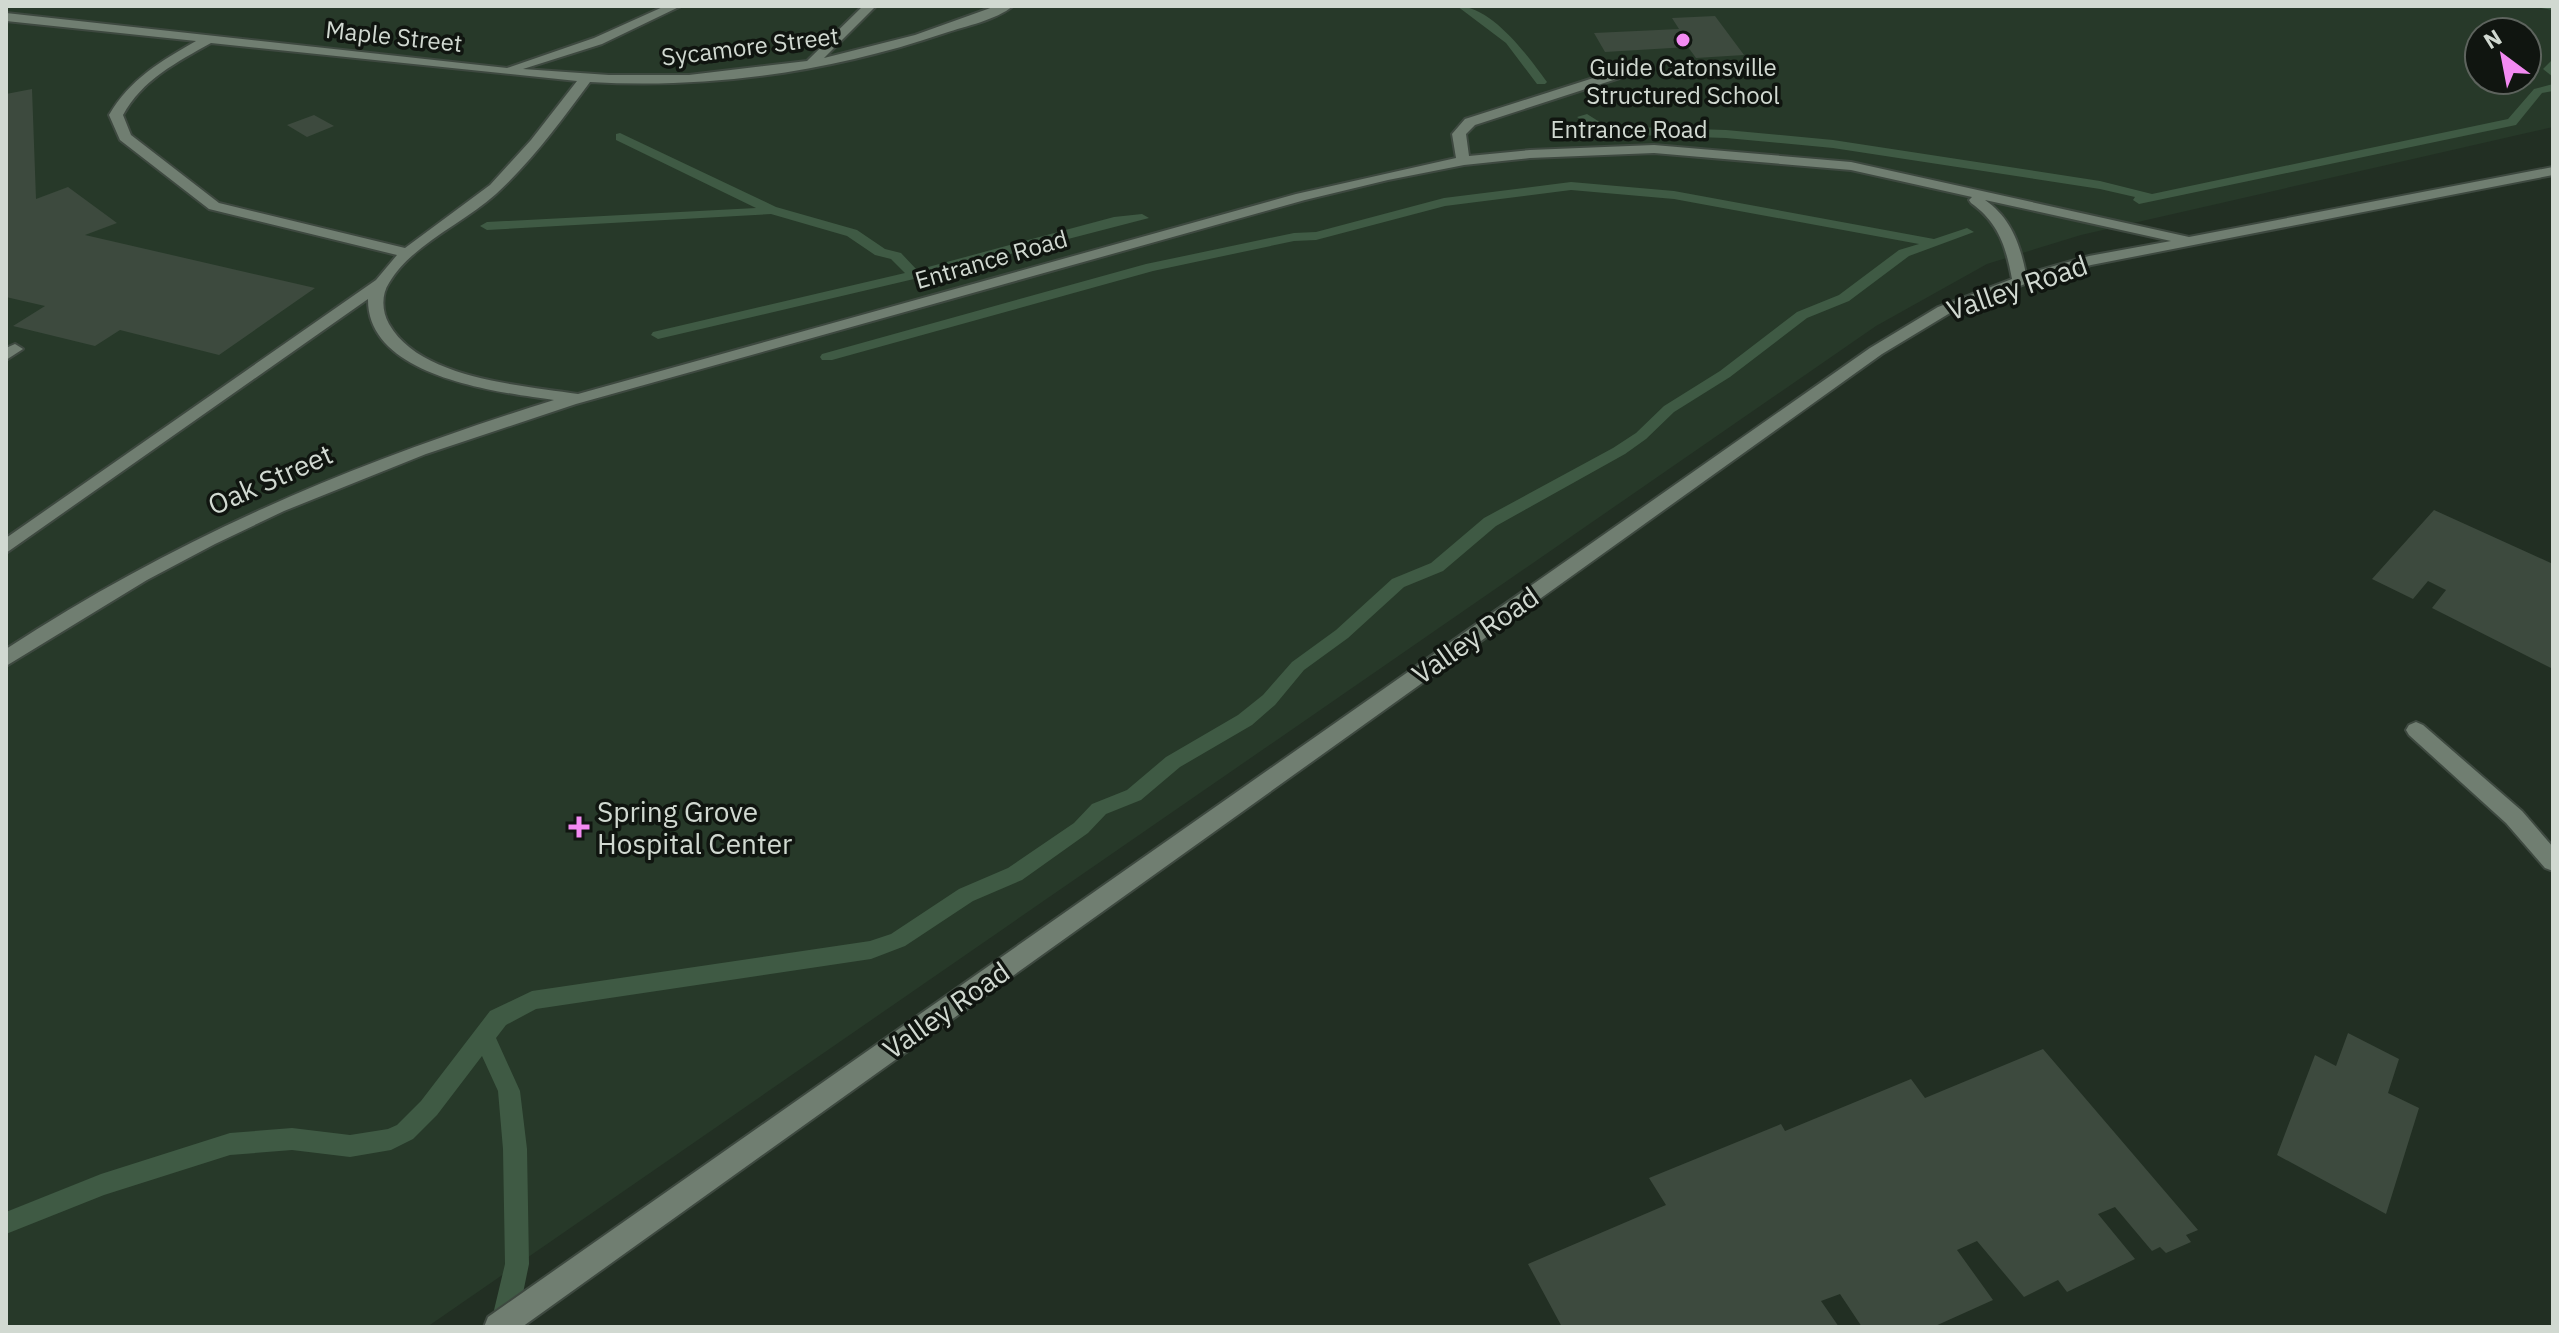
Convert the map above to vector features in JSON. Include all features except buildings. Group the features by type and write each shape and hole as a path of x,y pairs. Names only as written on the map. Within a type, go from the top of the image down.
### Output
{"street":[{"path":"505,70 598,41 675,6"},
{"path":"812,63 870,6"},
{"name":"Sycamore Street","path":"586,78 645,80 705,77 812,63 921,38 1007,6"},
{"name":"Maple Street","path":"6,17 586,78"},
{"path":"208,39 157,70 125,96 116,115 125,137 214,206 408,253"},
{"path":"1464,161 1457,137 1460,128 1470,122 1634,69"},
{"path":"6,547 381,283 408,253 479,202 529,155 586,78"},
{"name":"Entrance Road","path":"381,283 375,305 381,328 400,349 436,368 498,387 578,399 1301,197 1464,161 1596,151 1716,152 1851,166 2192,241"},
{"name":"Valley Road","path":"509,1319 1876,351 1944,310 2020,281 2089,261 2553,171"},
{"name":"Entrance Road","path":"1966,193 1992,209 2008,228 2020,281"},
{"name":"Oak Street","path":"6,659 74,611 210,536 312,489 458,434 578,399"},
{"path":"2416,730 2514,817 2553,862"}],"shaded area":[{"name":"Spring Grove Hospital Center","path":"6,6 2553,6 2553,127 2081,235 1987,264 1876,326 427,1327 6,1327"}],"waterway":[{"path":"1462,6 1510,41 1541,82"},
{"path":"2545,6 2553,7"},
{"path":"2553,62 2549,69 2553,74"},
{"path":"2139,200 2512,122 2538,91 2553,87"},
{"path":"1583,117 1603,130 1726,134 1833,144 2100,185 2150,197"},
{"path":"620,137 771,210 852,233 880,252 896,256 914,275"},
{"path":"827,357 1151,267 1294,237 1316,236 1444,202 1571,186 1674,195 1932,242"},
{"path":"487,226 768,211"},
{"path":"914,275 1114,221 1142,218"},
{"path":"6,1223 101,1185 230,1144 292,1139 350,1146 391,1139 405,1132 429,1108 498,1018 532,1000 871,950 898,940 966,895 1015,874 1081,828 1099,809 1134,795 1173,762 1245,720 1269,700 1298,666 1342,634 1398,583 1437,567 1490,522 1619,451 1641,436 1669,409 1725,374 1802,315 1844,298 1904,253 1967,232"},
{"path":"658,335 914,275"},
{"path":"485,1039 509,1091 515,1149 517,1264 503,1327"}],"place":[{"name":"Guide Catonsville Structured School","path":"1683,40"},
{"name":"Spring Grove Hospital Center","path":"579,827"}]}
